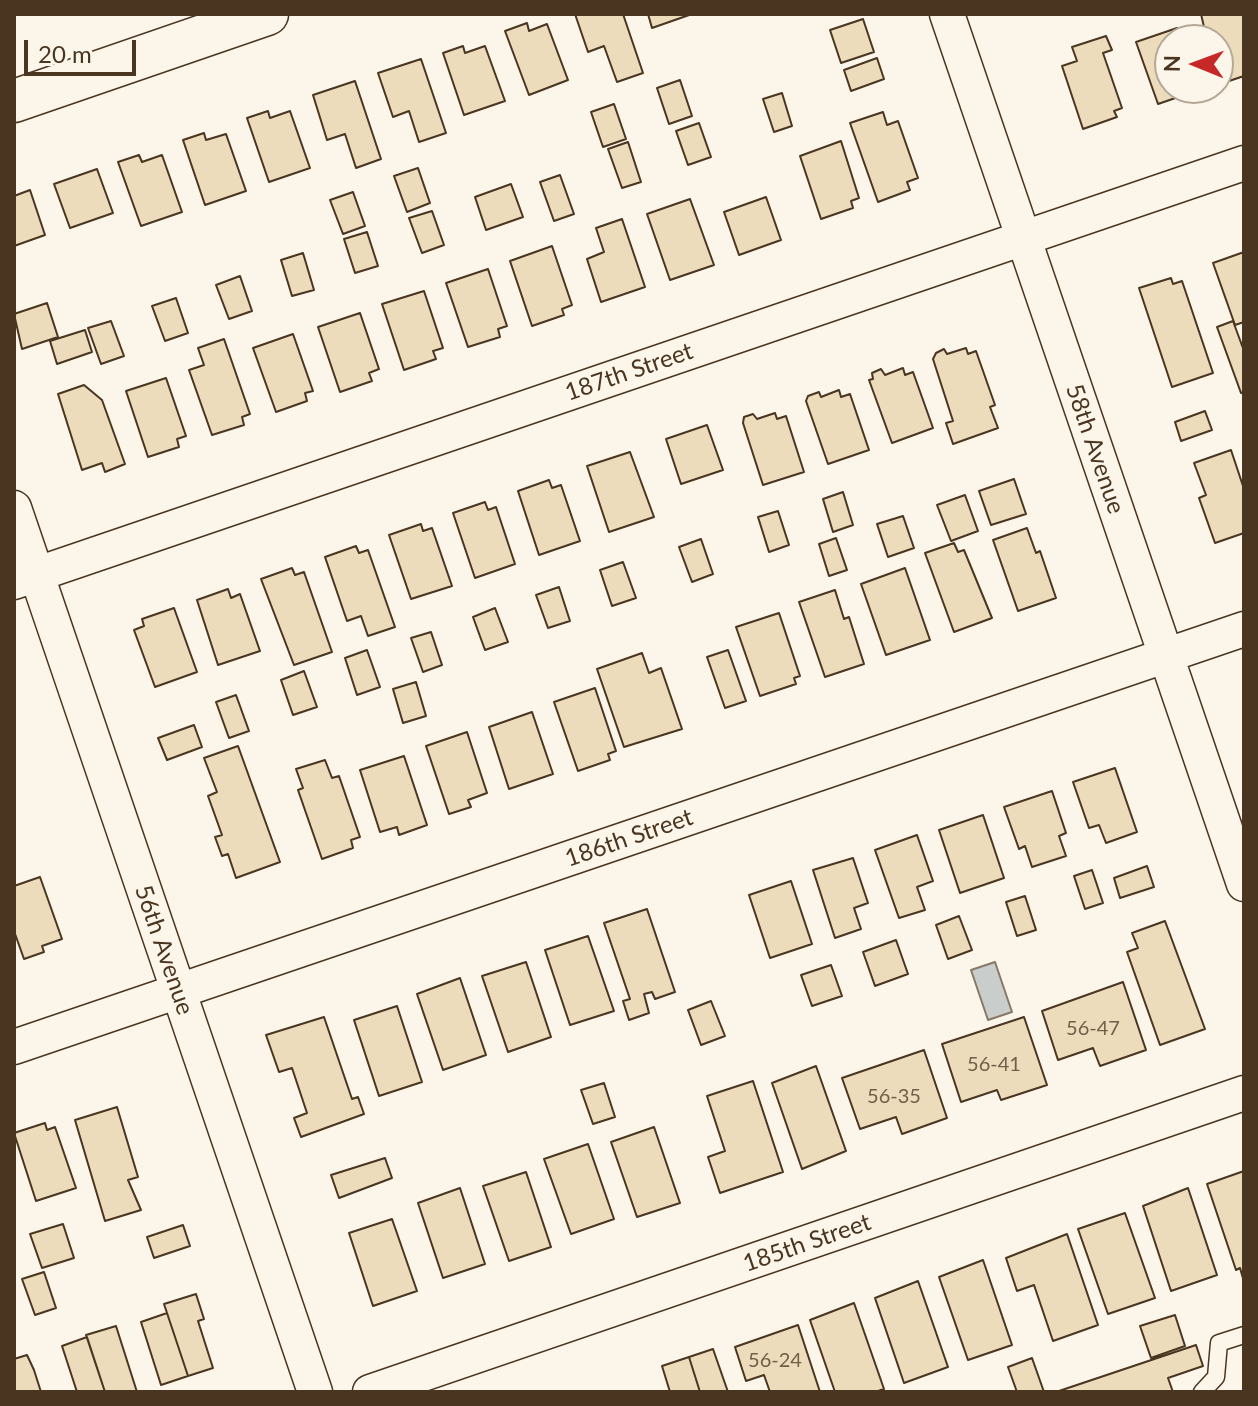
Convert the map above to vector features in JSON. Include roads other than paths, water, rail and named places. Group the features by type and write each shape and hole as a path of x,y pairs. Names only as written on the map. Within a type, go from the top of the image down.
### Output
{"street":[{"path":"14,101 267,14"},
{"name":"58th Avenue","path":"947,14 1244,884"},
{"name":"187th Street","path":"25,578 1244,163"},
{"name":"56th Avenue","path":"14,508 25,578 179,992 315,1392"},
{"name":"186th Street","path":"14,1047 1244,629"},
{"name":"185th Street","path":"370,1392 1244,1093"}],"lane":[{"path":"1202,1392 1216,1377 1219,1343 1244,1335"}]}
